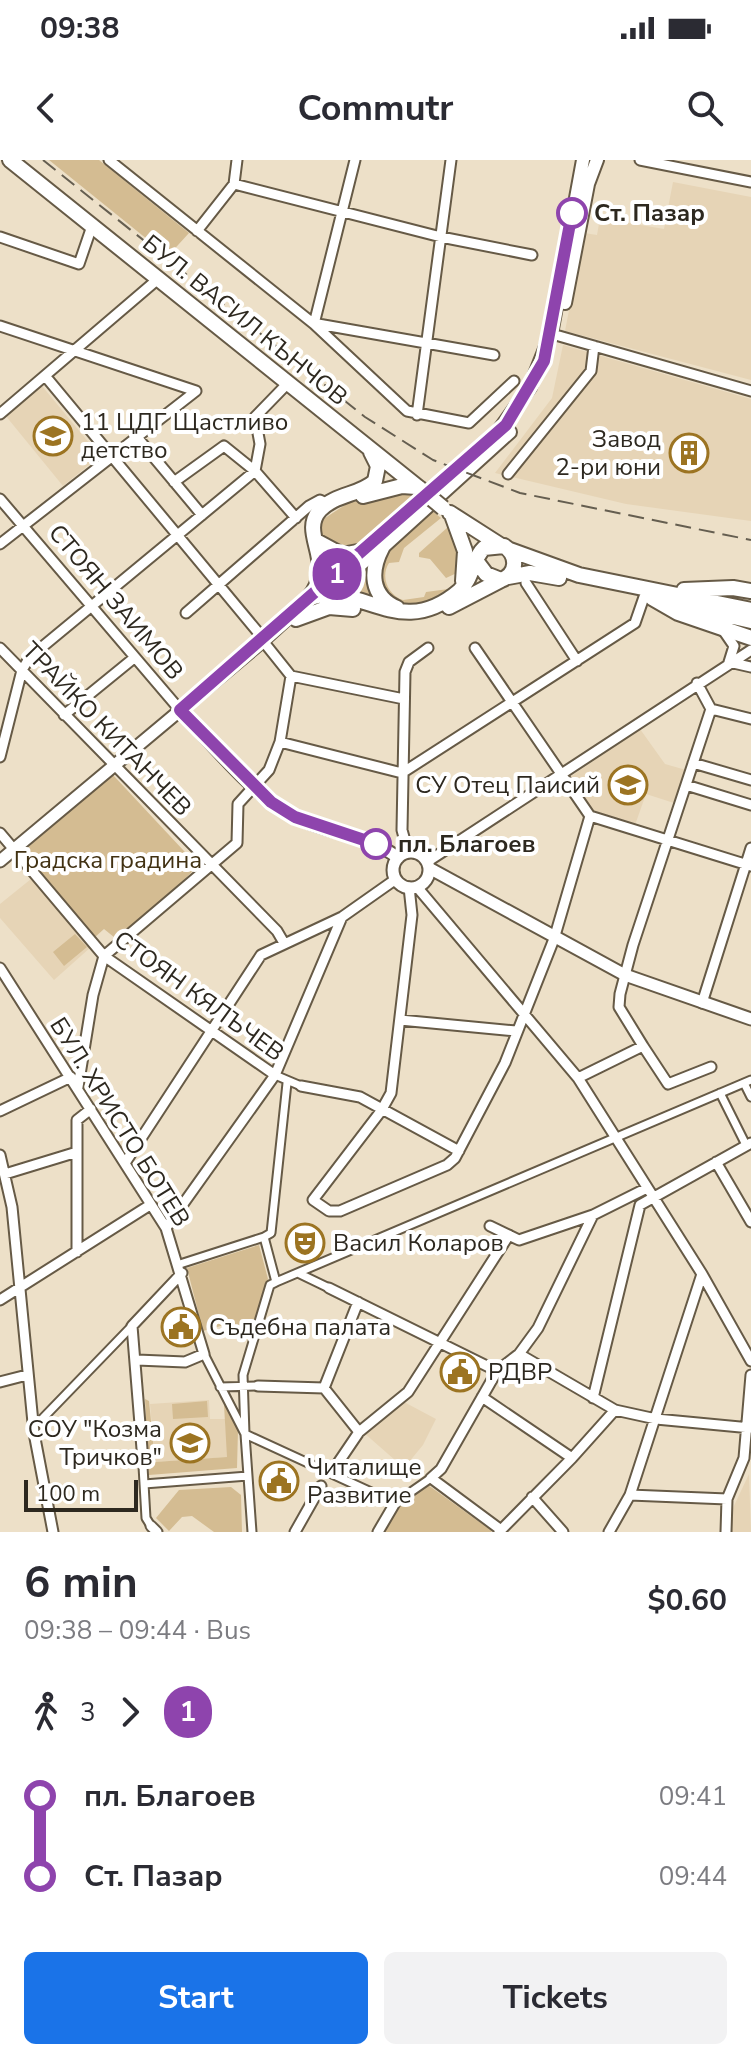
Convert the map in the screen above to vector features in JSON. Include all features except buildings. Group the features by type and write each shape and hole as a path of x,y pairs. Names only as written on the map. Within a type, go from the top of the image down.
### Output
{"main road":[{"name":"БУЛ. ВАСИЛ КЪНЧОВ","path":"10,160 448,512 505,548 554,568 751,621"},
{"path":"316,541 338,554 363,551 495,436 530,387 551,334 583,160"},
{"path":"417,612 390,605 377,590 373,572 382,548 511,432 536,394 559,336 588,184 597,160"},
{"path":"309,598 322,576 314,521 329,504 375,481 377,461 368,448"},
{"path":"329,504 402,486 419,488"},
{"name":"БУЛ. ВАСИЛ КЪНЧОВ","path":"448,512 477,559"},
{"path":"448,512 465,551 462,588"},
{"path":"296,619 337,606 398,621 421,621 505,578 515,564 505,548 484,548 462,588 417,612 394,612 326,594 309,598"},
{"path":"477,559 486,574 505,578"},
{"name":"БУЛ. ВАСИЛ КЪНЧОВ","path":"505,578 540,574 751,610"},
{"path":"650,595 733,588 751,591"},
{"path":"650,595 723,630 751,638"}],"street":[{"path":"109,160 314,324 407,411 469,423 514,381"},
{"path":"197,231 234,184 237,160"},
{"path":"314,324 355,160"},
{"path":"417,415 451,160"},
{"path":"640,160 751,182"},
{"path":"234,184 441,237 532,255"},
{"path":"0,237 79,264 92,226"},
{"path":"0,414 158,279"},
{"path":"314,324 494,355"},
{"path":"0,326 79,349 196,391 0,544"},
{"path":"559,336 751,391"},
{"path":"508,474 591,371 594,346"},
{"path":"46,377 291,676 404,699"},
{"path":"0,757 22,670 30,657 255,471 260,444 255,417 288,383"},
{"path":"136,436 202,515"},
{"path":"174,482 224,446 255,471 296,518"},
{"name":"СТОЯН ЗАИМОВ","path":"0,499 180,710 254,786 295,817 403,855"},
{"path":"186,613 315,502 324,500 329,504"},
{"path":"260,636 296,619 382,548"},
{"path":"0,861 363,551"},
{"path":"526,583 577,661"},
{"path":"280,742 402,773 635,623 650,595"},
{"path":"723,630 734,646 729,662"},
{"name":"ТРАЙКО КИТАНЧЕВ","path":"0,648 277,931 284,943"},
{"path":"428,648 409,662 405,672 403,855 393,870 396,879 413,887 525,1012 578,1078 702,1274 751,1359"},
{"path":"475,648 590,816 748,865"},
{"path":"428,865 561,773 751,650"},
{"path":"64,715 134,658"},
{"path":"729,662 751,667"},
{"path":"78,1087 93,995 104,956 237,843 238,804 269,770 280,742 291,676"},
{"path":"697,683 711,709 625,975 619,1007 668,1084 711,1067"},
{"path":"711,709 751,719"},
{"path":"693,763 751,780"},
{"path":"686,785 751,805"},
{"path":"413,887 391,1093 381,1111 313,1200 323,1208 340,1211 447,1165 459,1151 505,1063 554,939 590,816"},
{"name":"СТОЯН КЯЛЪЧЕВ","path":"0,833 104,956 275,1075 287,1083 360,1097 459,1151"},
{"path":"702,1003 751,848"},
{"path":"403,855 419,854 428,865 554,939 625,975 751,1019"},
{"path":"413,887 427,877 428,865"},
{"path":"125,1163 261,955 342,917 396,879"},
{"path":"166,1228 275,1075 342,917"},
{"name":"БУЛ. ХРИСТО БОТЕВ","path":"0,968 166,1228 181,1268 204,1354 245,1434 252,1532"},
{"path":"400,1020 516,1031"},
{"path":"578,1078 643,1046"},
{"path":"0,1111 71,1077"},
{"path":"395,1503 245,1434 243,1375 270,1285 748,1082 751,1097"},
{"path":"43,1418 132,1326 181,1268 271,1233 287,1083"},
{"path":"640,1205 749,1147 720,1093"},
{"path":"77,1252 77,1120 91,1109"},
{"path":"5,1174 77,1152"},
{"path":"0,1155 21,1288 27,1375 43,1488 53,1532"},
{"path":"716,1162 751,1222"},
{"path":"490,1226 519,1240 593,1215 647,1188"},
{"path":"593,1398 640,1205 647,1188"},
{"path":"0,1300 150,1205"},
{"path":"378,1532 395,1503 441,1469 497,1371 519,1354 538,1328 593,1215"},
{"path":"295,1532 330,1471 359,1432 408,1392 509,1235"},
{"path":"264,1237 276,1282"},
{"path":"298,1273 497,1371"},
{"path":"609,1532 630,1495 702,1274"},
{"path":"324,1388 358,1302"},
{"path":"132,1326 137,1360 146,1518 154,1529"},
{"path":"137,1360 185,1362 204,1354"},
{"path":"519,1354 615,1410 656,1419 749,1427"},
{"path":"0,1382 27,1375"},
{"path":"726,1532 727,1499 747,1468 751,1375"},
{"path":"220,1387 324,1388 359,1432"},
{"path":"482,1397 572,1458"},
{"path":"431,1478 500,1531 615,1410"},
{"path":"144,1484 248,1476"},
{"path":"630,1495 727,1499"},
{"path":"532,1497 563,1532"}],"shaded area":[{"path":"673,182 751,197 751,380 565,331 584,233 597,235 600,218 664,229"},
{"path":"563,345 751,399 751,521 626,504 495,473 552,398"},
{"name":"11 ЦДГ Щастливо детство","path":"42,386 100,456 63,486 5,415"},
{"name":"СУ Отец Паисий","path":"640,729 665,764 686,770 674,803 646,794 635,825 594,813 570,777"},
{"path":"31,879 91,947 54,980 0,918 0,904"},
{"name":"СОУ \"Козма Тричков\"","path":"209,1400 210,1419 225,1419 228,1457 155,1462 150,1404"},
{"path":"404,1402 436,1419 423,1445 404,1468 363,1432"},
{"path":"749,1474 751,1532 732,1532 732,1510"}],"green space":[{"path":"49,160 99,160 189,233 168,256"},
{"path":"406,489 417,499 357,548 346,551 322,540 322,520 348,503"},
{"path":"431,510 441,518 404,548 399,562 389,563 385,574 387,585 393,594 403,600 424,597 426,592 456,588 440,599 406,608 390,598 382,587 382,555"},
{"path":"448,527 463,551 459,572 446,578 430,559 419,557 419,553"},
{"path":"371,562 384,605 334,593"},
{"name":"Градска градина","path":"113,775 198,866 120,942 104,929 94,938 21,853"},
{"path":"75,934 87,947 64,966 53,952"},
{"path":"259,1245 268,1279 251,1329 224,1325 203,1331 187,1268"},
{"path":"145,1399 149,1401 155,1462 227,1457 224,1405 231,1408 238,1430 237,1468 149,1475"},
{"path":"207,1401 208,1417 173,1419 172,1404"},
{"path":"428,1485 492,1531 383,1532 397,1508"},
{"path":"231,1487 241,1495 242,1532 214,1532 192,1516 182,1517 169,1531 156,1518 179,1490"}],"railway":[{"path":"43,160 365,417 433,460 520,493 751,540"}],"bus line":[{"name":"1","path":"376,844 295,817 271,802 180,710 263,641 506,425 544,361 572,213"}],"place":[{"name":"Ст. Пазар","path":"572,213"},
{"name":"11 ЦДГ Щастливо детство","path":"53,436"},
{"name":"Завод 2-ри юни","path":"689,453"},
{"name":"СУ Отец Паисий","path":"628,785"},
{"name":"пл. Благоев","path":"376,844"},
{"name":"Васил Коларов","path":"305,1243"},
{"name":"Съдебна палата","path":"181,1327"},
{"name":"РДВР","path":"460,1372"},
{"name":"СОУ \"Козма Тричков\"","path":"190,1443"},
{"name":"Читалище Развитие","path":"279,1481"}]}
